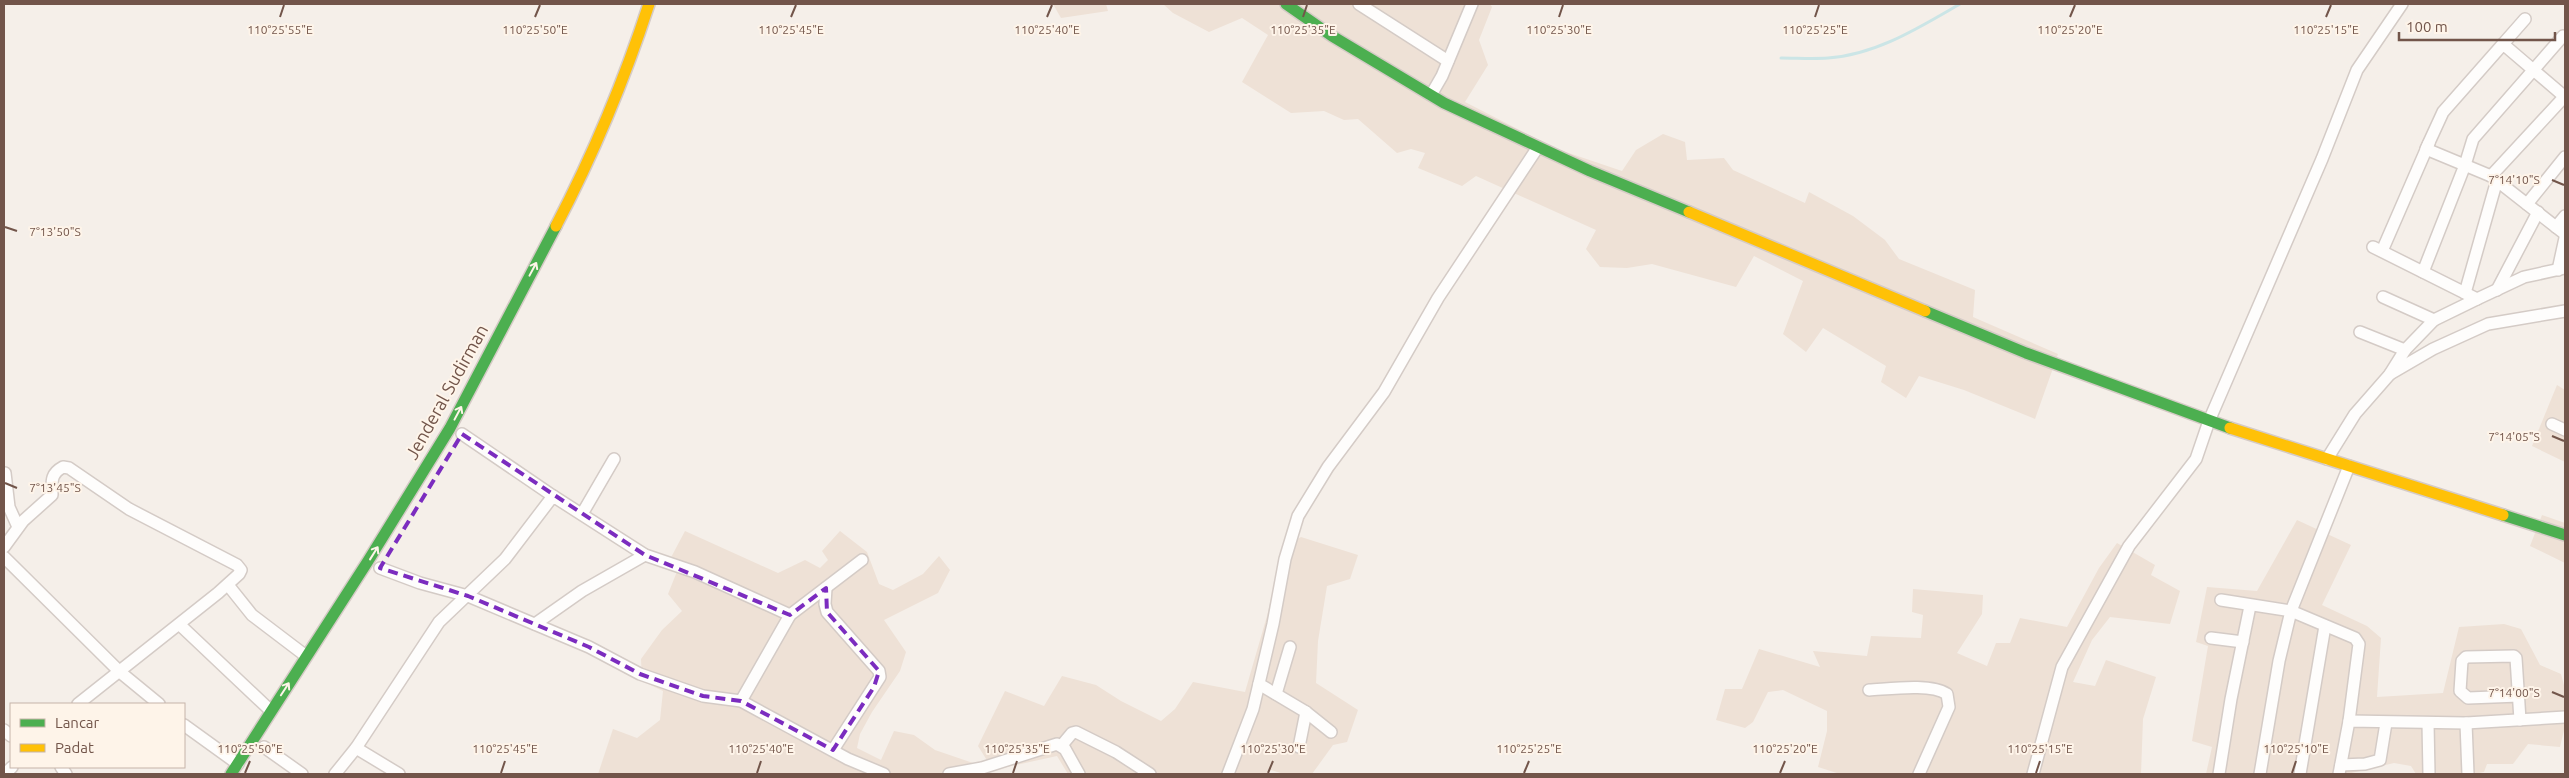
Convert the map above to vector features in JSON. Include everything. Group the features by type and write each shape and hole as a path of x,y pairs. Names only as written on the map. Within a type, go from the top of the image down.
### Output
{"main road":[{"name":"Jenderal Sudirman","path":"231,774 410,495 450,428 582,176 626,74 649,4"},
{"path":"1286,4 1332,36 1431,95 1538,147 1590,171 2026,353 2209,421 2565,535"}],"street":[{"path":"1359,4 1448,61"},
{"path":"1431,95 1448,61 1472,4"},
{"path":"2033,774 2062,667 2129,546 2196,459 2209,421 2322,159 2357,70 2402,4"},
{"path":"2477,299 2378,249 2443,112 2525,19"},
{"path":"2424,272 2473,139 2563,36"},
{"path":"2465,293 2494,178 2565,97 2503,44"},
{"path":"2426,149 2436,126"},
{"path":"1228,774 1250,716 1259,684 1285,559 1298,516 1328,467 1384,392 1438,298 1538,147"},
{"path":"2426,149 2494,178 2561,230 2565,216"},
{"path":"2527,204 2565,157"},
{"path":"2497,290 2538,212"},
{"path":"2327,459 2355,414 2390,374 2405,350 2434,320 2524,277 2562,269 2565,238"},
{"path":"2383,297 2434,320"},
{"path":"2390,374 2433,349 2488,324 2565,311"},
{"path":"2360,332 2405,350"},
{"path":"2552,424 2565,430"},
{"path":"462,434 553,496 645,555 695,572 790,615"},
{"path":"582,514 614,459"},
{"path":"2260,774 2279,661 2291,611 2349,466"},
{"path":"4,547 18,527 52,495 51,480 54,474 63,468 69,468 129,509 237,565 240,572 228,585 79,703"},
{"path":"4,473 9,507 18,527"},
{"path":"335,774 356,748 439,622 505,559 553,496"},
{"path":"535,624 582,591 645,555"},
{"path":"4,557 120,672 157,703"},
{"path":"741,701 790,615 862,560"},
{"path":"380,568 420,583 468,596 589,647 640,674 703,696 741,701 833,750 884,774"},
{"path":"228,585 252,615 306,656"},
{"path":"826,588 825,604 827,612 879,671 880,677 833,750"},
{"path":"2221,600 2291,611 2355,638 2359,644 2349,721 2340,770 2380,760 2386,723"},
{"path":"2219,774 2250,606"},
{"path":"180,625 271,711"},
{"path":"2300,774 2325,626"},
{"path":"2212,638 2243,642"},
{"path":"1276,694 1290,647"},
{"path":"2519,696 2468,698 2462,695 2460,691 2462,661 2466,657 2514,656 2516,658 2519,696 2520,720"},
{"path":"1259,684 1306,712 1331,732"},
{"path":"1869,690 1926,688 1942,690 1947,694 1949,707 1919,774"},
{"path":"1299,747 1306,712"},
{"path":"2349,721 2466,723 2565,716"},
{"path":"2428,723 2429,774"},
{"path":"2466,723 2468,774"},
{"path":"185,726 238,764"},
{"path":"1062,746 1072,733 1076,732 1116,752 1150,774"},
{"path":"949,774 982,768 1057,744 1062,746 1079,774"},
{"path":"264,746 302,774"},
{"path":"356,748 399,774"}],"highlighted area":[{"path":"462,434 645,555 790,615 826,588 827,612 879,671 874,687 833,750 741,701 703,696 640,674 589,647 468,596 380,568"}],"shaded area":[{"path":"1053,4 1106,4 1108,11 1061,18"},
{"path":"1163,4 1490,4 1492,7 1479,40 1488,65 1465,102 1557,149 1622,171 1636,150 1663,134 1685,142 1687,160 1724,158 1733,170 1805,203 1809,192 1853,216 1885,240 1899,259 1975,290 1973,317 2058,354 2035,419 1964,390 1919,376 1906,398 1881,382 1886,366 1823,328 1806,352 1783,334 1803,281 1754,256 1736,287 1652,264 1627,268 1600,267 1586,249 1596,230 1476,176 1462,186 1418,168 1425,153 1411,149 1397,153 1358,119 1344,120 1324,111 1291,113 1242,82 1268,35 1242,18 1209,32 1173,13"},
{"path":"2557,385 2565,390 2565,462 2532,446"},
{"path":"2542,515 2565,523 2565,563 2530,546"},
{"path":"2297,520 2351,545 2322,605 2367,626 2381,638 2377,697 2443,693 2459,627 2504,624 2521,629 2540,665 2561,674 2565,689 2565,726 2560,747 2528,744 2513,764 2487,764 2484,772 2474,774 2416,774 2411,766 2394,763 2347,774 2206,774 2212,747 2192,741 2208,646 2196,642 2207,587 2257,591"},
{"path":"685,531 778,573 805,560 820,568 828,560 822,551 840,531 867,552 879,584 893,590 923,574 939,556 950,570 938,593 884,620 906,652 900,671 872,712 860,734 857,748 881,760 894,731 914,735 935,750 973,763 970,774 598,774 613,729 637,738 660,720 663,691 642,681 641,659 662,630 682,611 668,594 678,569 667,565"},
{"path":"1301,537 1358,555 1350,579 1327,586 1318,641 1316,683 1358,710 1347,742 1333,745 1312,774 1284,774 1271,770 1268,774 1068,774 1057,756 993,770 978,746 1005,691 1044,706 1062,676 1096,685 1121,701 1161,721 1175,709 1193,682 1245,692 1267,616 1283,547"},
{"path":"2117,543 2155,565 2151,575 2180,591 2170,624 2110,617 2092,640 2073,682 2095,686 2106,660 2156,677 2143,719 2141,774 1840,774 1818,767 1827,731 1827,711 1783,690 1768,692 1753,722 1745,728 1716,720 1725,689 1742,689 1759,649 1820,667 1813,651 1867,656 1871,636 1921,638 1923,615 1912,612 1913,589 1983,595 1982,614 1957,653 1987,666 1996,643 2010,643 2020,618 2067,627 2099,568"}],"waterway":[{"path":"1781,58 1828,58 1863,52 1897,38 1960,4"}],"traffic: fast":[{"path":"1286,4 1332,36 1444,103 1590,171 1689,212"},
{"path":"231,774 368,561 450,428 556,226"},
{"path":"1925,311 2026,353 2230,428"},
{"path":"2503,515 2565,535"}],"traffic: slow":[{"path":"556,226 583,172 607,117 649,4"},
{"path":"1689,212 1925,311"},
{"path":"2230,428 2503,515"}]}
